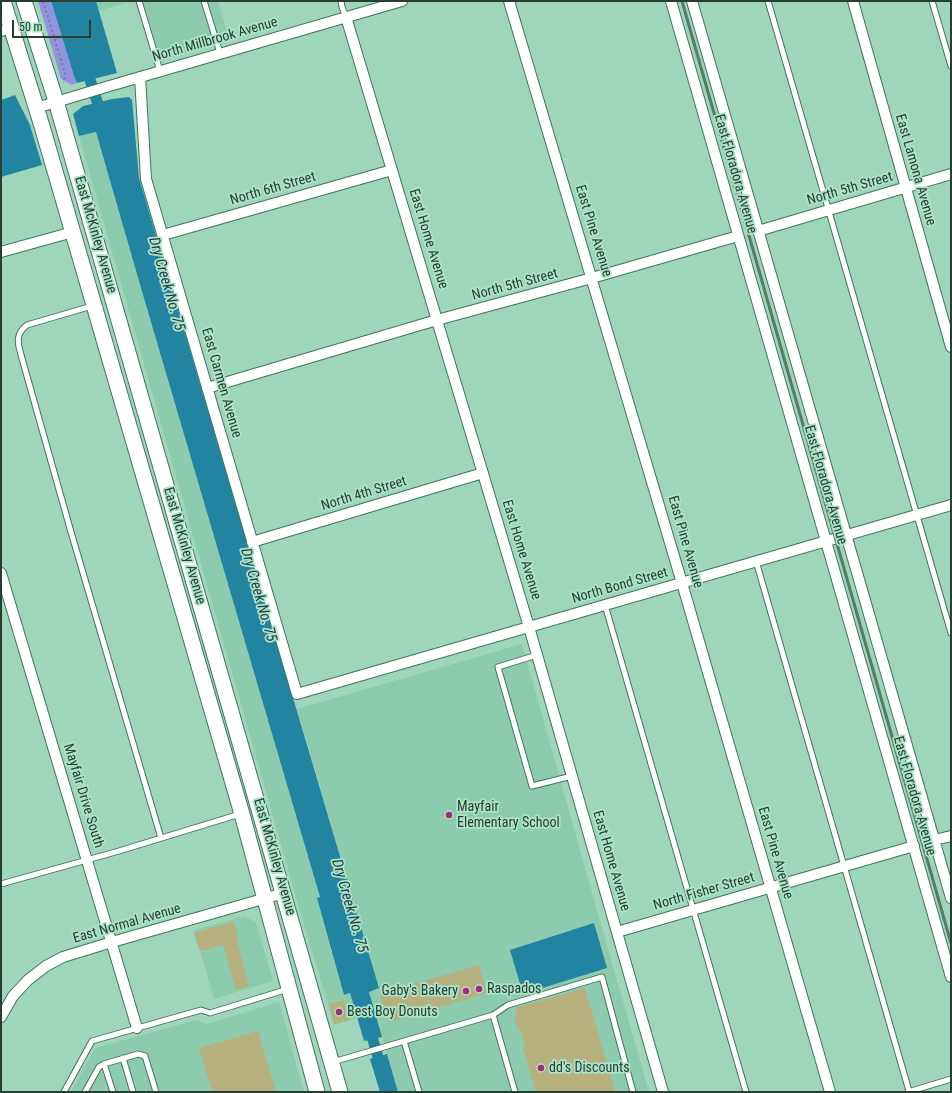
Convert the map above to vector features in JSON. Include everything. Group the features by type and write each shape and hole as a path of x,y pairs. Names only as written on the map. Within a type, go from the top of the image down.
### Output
{"main road":[{"name":"East McKinley Avenue","path":"3,1 6,30 36,108 73,232 242,814 317,1092"},
{"name":"East McKinley Avenue","path":"24,1 56,101 130,356 340,1092"},
{"path":"73,232 78,233 87,242 110,320 130,356"},
{"path":"297,1019 321,1061 330,1092"}],"street":[{"name":"North Millbrook Avenue","path":"36,108 106,86 402,1"},
{"name":"East Pine Avenue","path":"509,1 682,583 830,1092"},
{"name":"East Floradora Avenue","path":"671,1 951,977"},
{"name":"East Floradora Avenue","path":"692,1 951,898"},
{"name":"East Lamona Avenue","path":"853,1 951,347"},
{"name":"East Home Avenue","path":"346,17 529,627 663,1092"},
{"name":"East Carmen Avenue","path":"140,77 146,179 297,694"},
{"name":"North 6th Street","path":"162,235 392,170"},
{"name":"North 5th Street","path":"758,231 951,174"},
{"path":"1,252 73,232"},
{"name":"North 5th Street","path":"207,388 437,320 592,278 738,236"},
{"name":"North 4th Street","path":"252,542 483,473"},
{"name":"North Bond Street","path":"297,694 951,505"},
{"name":"Mayfair Drive South","path":"1,573 137,1028"},
{"path":"934,840 951,836"},
{"name":"North Fisher Street","path":"617,932 914,846"},
{"name":"East Normal Avenue","path":"1,1017 13,996 28,980 46,966 63,957 284,893"}],"lane":[{"path":"139,1 160,71"},
{"path":"204,1 220,53"},
{"path":"341,1 346,17"},
{"path":"768,1 951,633"},
{"path":"932,1 951,66"},
{"path":"93,305 27,325 20,330 18,340 71,532 161,838"},
{"path":"756,561 908,1092 951,1079"},
{"path":"605,605 746,1092"},
{"path":"537,655 498,667 532,786 572,776"},
{"path":"1,884 119,851 242,814"},
{"path":"332,1062 493,1015 508,1005 602,978 633,1092"},
{"path":"64,1092 92,1041 201,1010 210,1013 289,989"},
{"path":"493,1015 515,1092"},
{"path":"404,1041 419,1092"},
{"path":"86,1092 99,1067 104,1064 138,1054 145,1056 156,1092"},
{"path":"123,1058 133,1092"},
{"path":"104,1064 113,1092"},
{"path":"90,1084 92,1092"}],"path":[{"path":"43,1 65,73 64,83"}],"shaded area":[{"path":"38,1 51,1 77,83 72,85 61,79"},
{"path":"96,1 132,1 99,11"},
{"path":"141,1 218,1 229,40 158,61"},
{"path":"96,131 320,897 317,899 344,995 350,993 357,1018 334,1025 298,904 79,136"},
{"name":"Mayfair Elementary School","path":"522,644 649,1092 398,1092 369,992 379,988 297,709"},
{"path":"244,916 256,922 273,981 214,999 194,930"},
{"path":"279,1002 304,1092 71,1092 95,1048 196,1020 207,1024"}],"water":[{"path":"51,1 96,1 117,73 77,83"},
{"path":"15,95 30,125 42,165 1,177 1,100"},
{"path":"129,97 132,100 139,178 379,988 369,992 382,1037 364,1041 350,993 344,995 317,898 320,897 96,132 79,136 73,114 83,106 112,99"},
{"path":"594,923 607,968 523,994 510,950"},
{"path":"387,1054 398,1092 380,1092 370,1059"}],"building":[{"path":"234,922 239,940 237,941 249,986 236,990 223,945 202,951 199,949 194,933"},
{"path":"479,965 487,993 389,1022 380,994"},
{"path":"585,988 615,1092 536,1092 523,1048 525,1047 520,1029 517,1030 514,1017 517,1016 515,1008"},
{"name":"Best Boy Donuts","path":"344,1000 350,1020 334,1024 329,1004"},
{"path":"258,1031 276,1092 212,1092 199,1048"}],"waterway":[{"path":"86,67 102,117"},
{"name":"Dry Creek No. 75","path":"369,1026 388,1092"}],"railway":[{"path":"682,1 951,943"}],"place":[{"name":"Mayfair Elementary School","path":"449,815"},
{"name":"Raspados","path":"479,989"},
{"name":"Gaby's Bakery","path":"466,991"},
{"name":"Best Boy Donuts","path":"339,1012"},
{"name":"dd's Discounts","path":"541,1068"}]}
